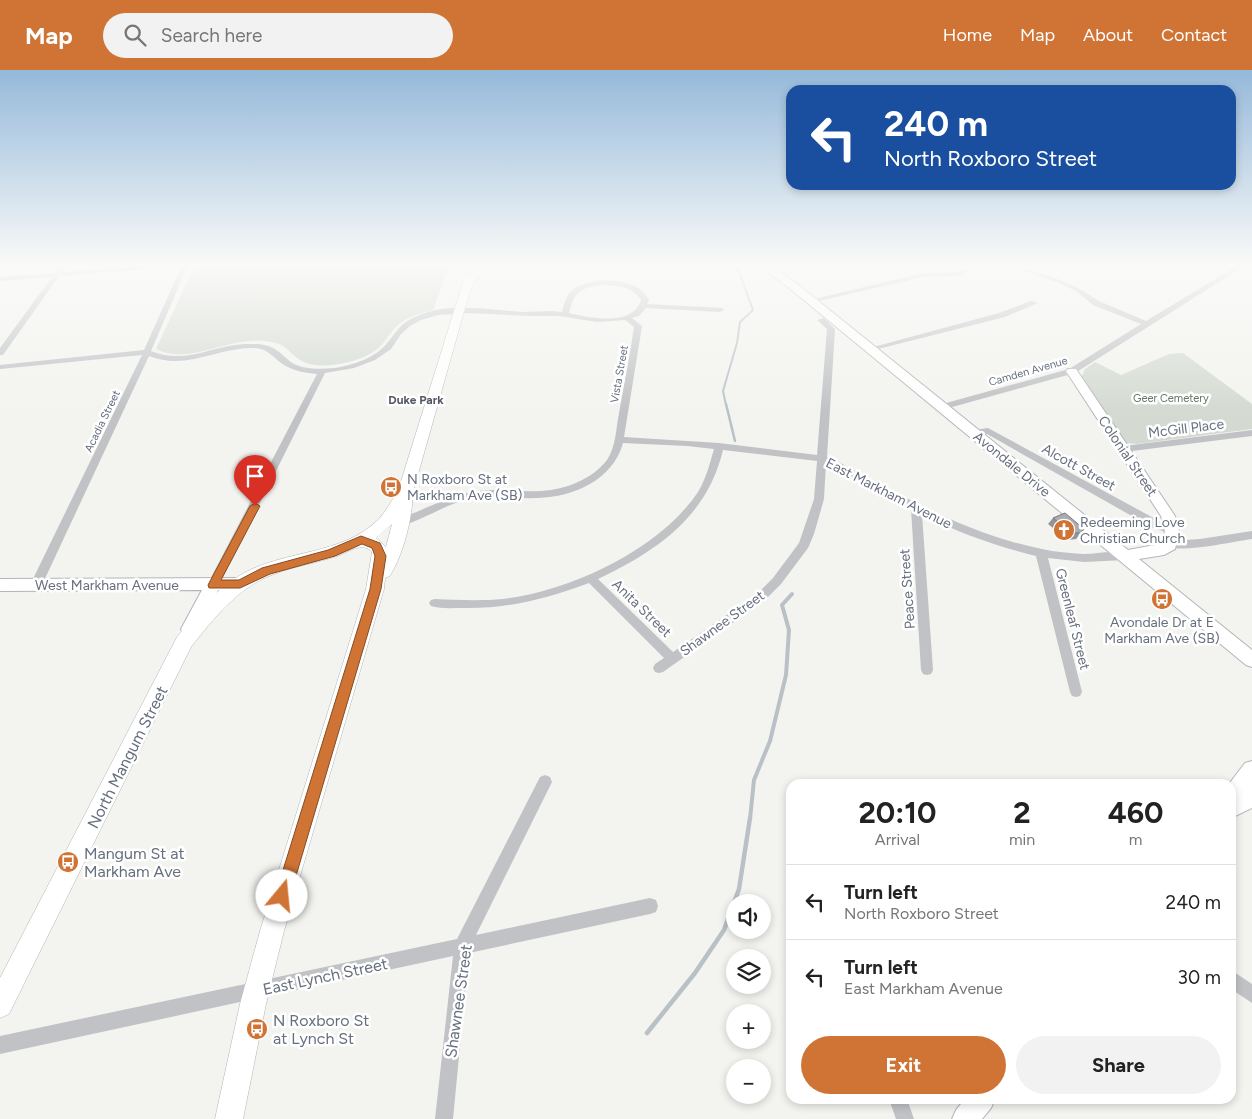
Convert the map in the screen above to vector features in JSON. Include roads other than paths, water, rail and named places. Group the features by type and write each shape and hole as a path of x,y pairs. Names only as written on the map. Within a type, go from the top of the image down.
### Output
{"main road":[{"path":"366,541 382,526 405,492 459,314"},
{"name":"Avondale Drive","path":"826,314 1252,660"},
{"name":"Colonial Street","path":"1072,371 1168,516 1171,538"},
{"path":"375,589 387,566 406,501 405,492"},
{"path":"213,585 240,584 266,571 331,553 390,532 400,523"},
{"name":"East Markham Avenue","path":"1125,556 1164,549 1171,538"},
{"path":"229,1119 256,991 272,931 375,589 380,551 366,541"},
{"name":"North Mangum Street","path":"184,642 213,607 240,584"},
{"name":"West Markham Avenue","path":"0,585 213,585"},
{"name":"North Mangum Street","path":"0,1005 213,585"},
{"path":"1236,791 1252,770"},
{"path":"1236,805 1252,796"},
{"path":"965,1119 978,1104"}],"street":[{"path":"0,353 28,314"},
{"name":"Acadia Street","path":"36,584 148,352 164,314"},
{"path":"0,367 148,352 163,360 185,360 233,348 264,346 274,350 292,366 311,370 351,367 372,359 385,350 409,323 433,314"},
{"path":"526,314 565,314 577,318 627,318 637,314"},
{"path":"870,349 1005,314"},
{"path":"1123,314 1147,324"},
{"name":"Camden Avenue","path":"942,407 1072,371 1163,314"},
{"name":"Vista Street","path":"619,440 638,326 627,318"},
{"name":"Shawnee Street","path":"659,668 747,608 777,581 804,545 819,499 822,459 830,329 826,323 820,320"},
{"name":"North Mangum Street","path":"213,585 323,370"},
{"name":"Alcott Street","path":"973,433 988,431 1157,525 1171,538"},
{"name":"McGill Place","path":"1124,449 1252,433"},
{"path":"382,526 400,523 452,500 471,495 532,496 565,490 598,474 611,460 619,440"},
{"name":"East Markham Avenue","path":"619,440 719,446 822,459 916,507 973,534 1001,544 1041,553 1083,558 1125,556"},
{"path":"435,603 504,603 546,593 590,578 630,558 675,525 702,494 715,465 719,446"},
{"name":"Peace Street","path":"916,507 928,670"},
{"name":"East Markham Avenue","path":"1171,538 1200,543 1252,535"},
{"name":"Greenleaf Street","path":"1041,553 1076,692"},
{"name":"Anita Street","path":"590,578 673,659"},
{"name":"Shawnee Street","path":"444,1119 462,946 545,782"},
{"name":"East Lynch Street","path":"0,1045 650,906"},
{"path":"1236,982 1252,995"},
{"path":"900,1104 905,1119"}],"waterway":[{"path":"726,405 723,391 737,343 740,322 749,314"},
{"path":"726,404 735,441"},
{"path":"750,819 754,780 770,741 786,675 789,630 782,605 792,594"},
{"path":"647,1033 695,973 724,930 739,889 750,818"}],"place":[{"name":"N Roxboro St at Markham Ave (SB)","path":"391,487"},
{"name":"Redeeming Love Christian Church","path":"1064,530"},
{"name":"Avondale Dr at E Markham Ave (SB)","path":"1162,599"},
{"name":"Mangum St at Markham Ave","path":"68,862"},
{"name":"N Roxboro St at Lynch St","path":"257,1029"}],"district":[{"name":"Duke Park","path":"416,400"}],"park label":[{"name":"Geer Cemetery","path":"1171,398"}]}
